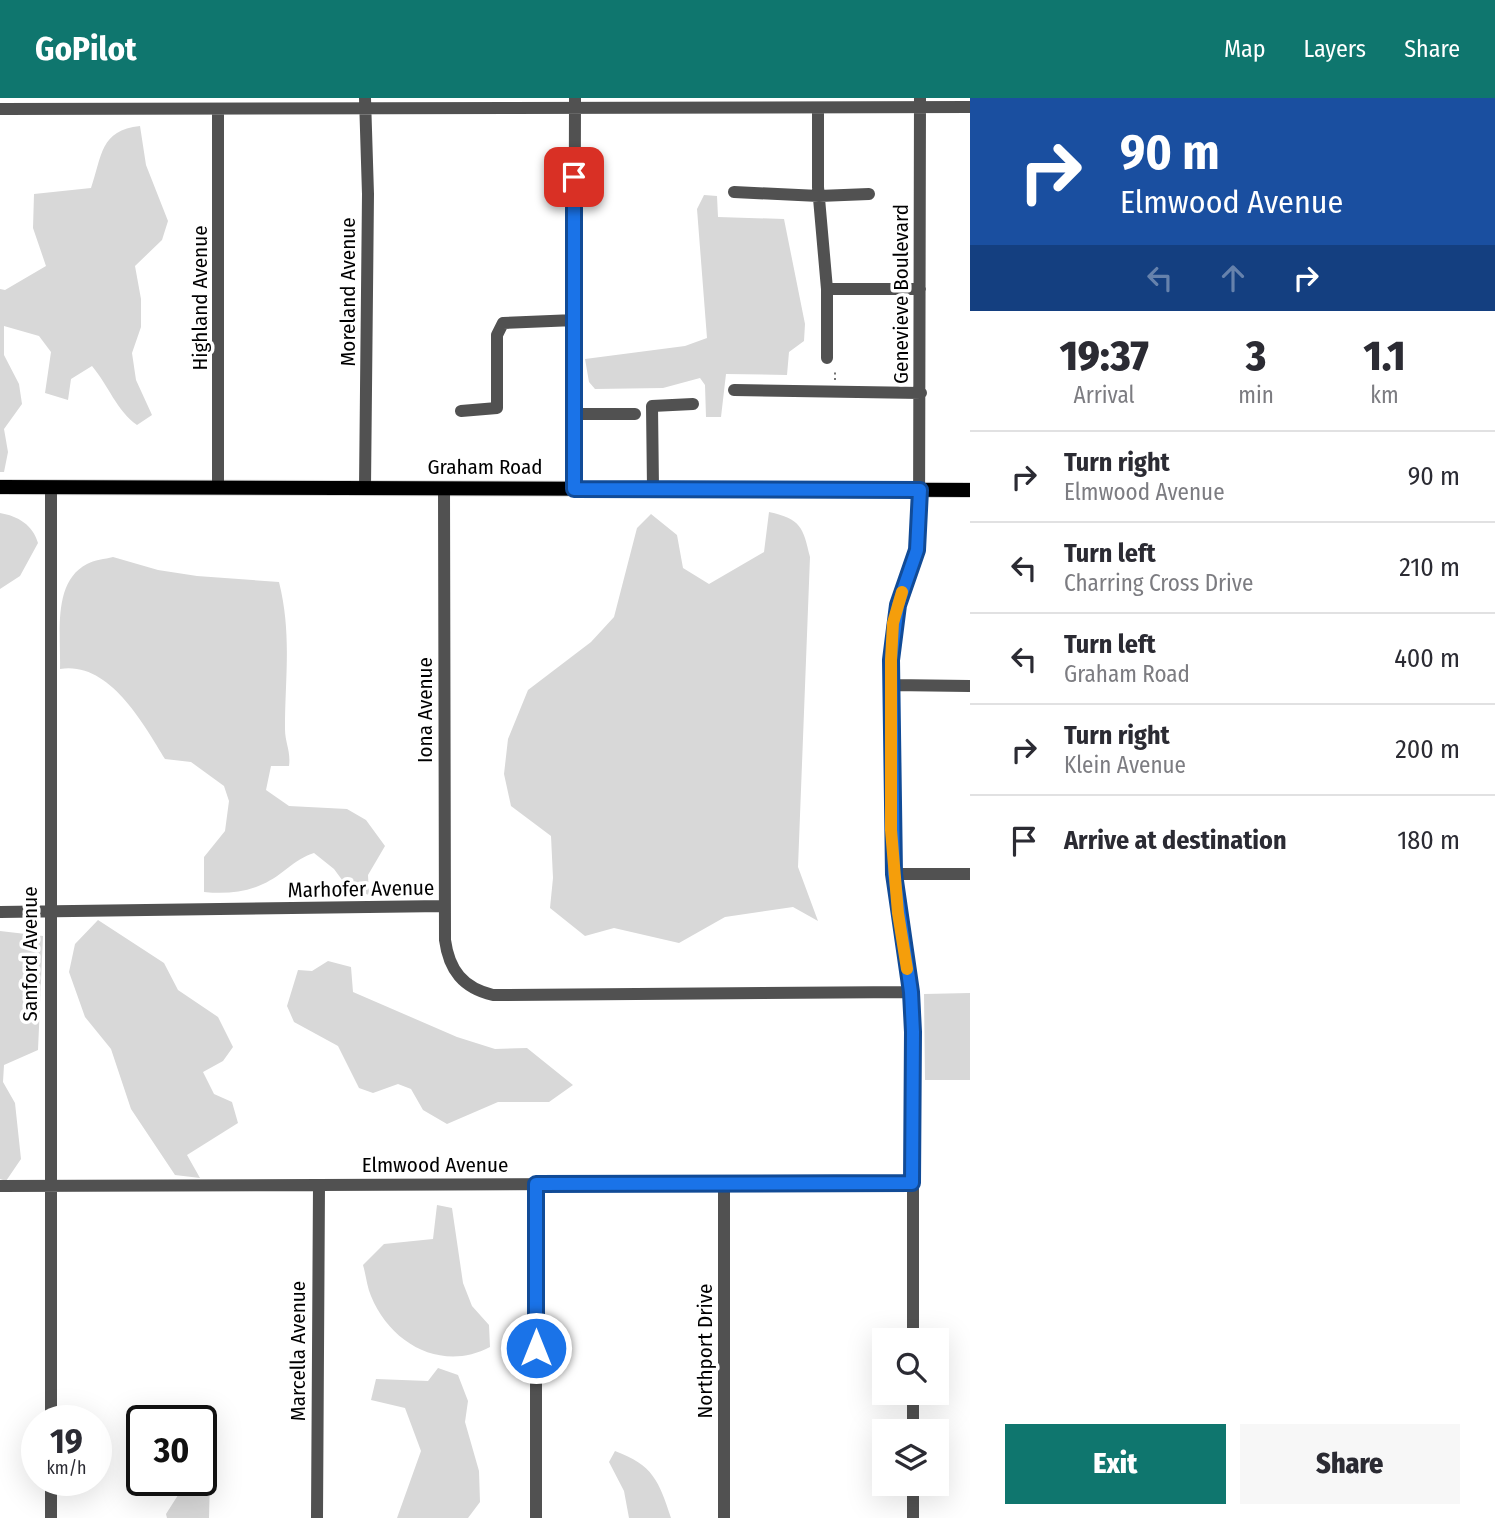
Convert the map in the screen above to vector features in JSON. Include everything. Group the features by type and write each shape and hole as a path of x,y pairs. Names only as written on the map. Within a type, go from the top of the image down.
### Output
{"main road":[{"name":"Graham Road","path":"0,487 970,490"}],"street":[{"path":"0,109 219,109 365,104 575,103 818,108 920,103 970,107"},
{"path":"574,489 575,103"},
{"name":"Genevieve Boulevard","path":"913,1328 911,992 894,874 891,685 893,623 917,550 920,490 920,103"},
{"name":"Moreland Avenue","path":"365,104 368,194 365,487"},
{"path":"818,108 819,196 827,289 827,358"},
{"name":"Highland Avenue","path":"218,488 219,109"},
{"path":"734,192 819,196 869,194"},
{"path":"827,289 920,289"},
{"path":"461,411 497,408 497,335 503,323 575,320"},
{"path":"734,390 921,393"},
{"path":"653,488 652,406 693,404"},
{"path":"575,414 635,414"},
{"name":"Sanford Avenue","path":"51,488 51,1405"},
{"name":"Iona Avenue","path":"444,488 444,906"},
{"path":"891,685 970,685"},
{"path":"894,874 970,874"},
{"name":"Marhofer Avenue","path":"0,912 444,906 446,949 454,971 466,984 493,995 911,992"},
{"name":"Elmwood Avenue","path":"0,1186 912,1183"},
{"path":"536,1184 536,1518"},
{"name":"Marcella Avenue","path":"317,1518 318,1185"},
{"name":"Northport Drive","path":"724,1185 724,1518"},
{"path":"51,1496 51,1518"},
{"path":"912,1518 913,1496"}],"path":[{"path":"827,358 835,363 834,391"}],"shaded area":[{"path":"140,126 146,165 168,221 162,240 135,266 141,299 141,327 132,353 136,380 152,415 137,425 124,413 92,366 71,379 68,400 45,393 51,352 39,336 4,326 4,355 19,384 22,404 4,429 8,452 4,472 0,472 0,289 5,290 46,266 33,228 34,194 91,188 101,155 110,139 117,133"},
{"path":"704,195 717,196 718,217 784,219 805,324 804,341 789,352 787,375 726,374 721,417 706,417 705,385 700,378 663,388 595,389 589,382 585,359 685,346 707,338 697,209"},
{"path":"769,512 788,518 799,526 810,557 798,867 818,921 793,907 725,917 679,943 614,928 585,936 550,908 553,878 551,836 511,806 504,774 508,739 528,690 591,642 614,617 637,528 651,514 677,535 683,568 709,584 764,552"},
{"path":"0,513 24,522 38,543 20,576 0,589"},
{"path":"113,557 158,570 197,576 279,582 287,638 285,729 289,766 271,766 266,790 289,806 347,809 366,820 385,846 368,875 369,895 348,888 334,869 314,853 256,887 234,892 204,892 204,857 225,831 229,801 224,786 191,762 165,759 135,713 109,684 78,669 60,669 61,610 68,583 76,572 87,564"},
{"path":"98,920 164,963 178,990 218,1017 233,1047 223,1061 203,1072 214,1094 232,1102 238,1123 187,1155 200,1178 175,1175 131,1109 111,1049 85,1017 69,972 75,944"},
{"path":"0,931 43,936 38,1050 4,1065 3,1082 15,1103 21,1159 6,1181 0,1179"},
{"path":"328,961 351,967 353,992 457,1037 495,1049 527,1048 573,1085 549,1102 498,1102 447,1124 423,1110 411,1089 398,1084 373,1093 359,1088 338,1046 294,1022 287,1006 298,970 312,971"},
{"path":"970,993 970,1080 925,1080 924,994"},
{"path":"437,1205 452,1208 463,1283 472,1306 489,1325 490,1347 472,1354 437,1355 405,1340 391,1328 380,1313 371,1296 363,1265 384,1244 433,1239"},
{"path":"438,1368 458,1375 468,1401 465,1422 479,1471 480,1502 468,1518 397,1518 421,1451 405,1408 371,1400 376,1379 428,1381"},
{"path":"615,1451 638,1462 653,1476 663,1494 671,1518 629,1518 624,1491 609,1462"},
{"path":"177,1496 210,1496 209,1518 167,1518 166,1514"}],"slow traffic":[{"path":"902,592 893,623 891,660 891,830 898,913 907,969"}],"route":[{"path":"536,1348 536,1184 912,1183 913,1032 911,992 898,913 891,830 891,660 893,623 917,550 920,490 574,489 574,177"}]}
